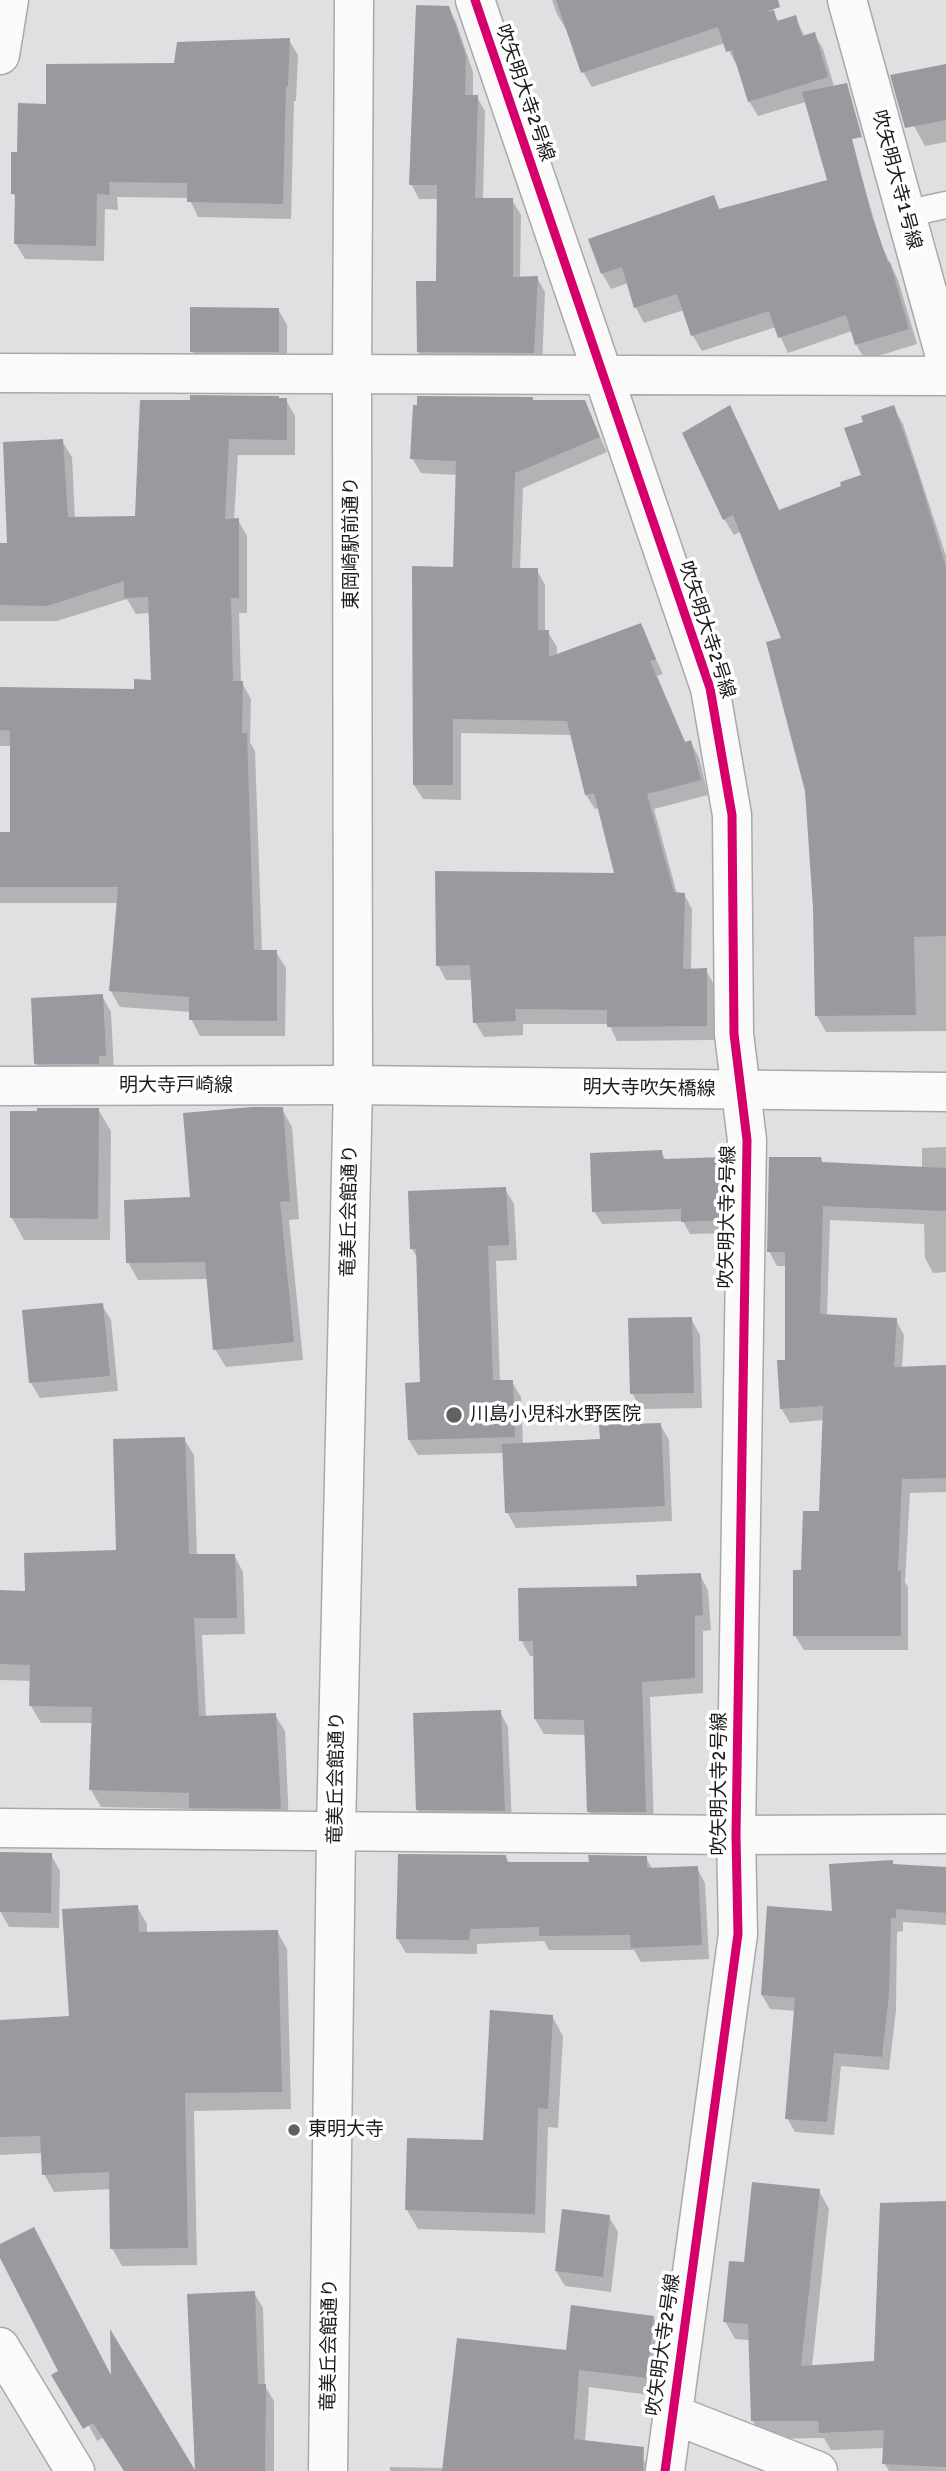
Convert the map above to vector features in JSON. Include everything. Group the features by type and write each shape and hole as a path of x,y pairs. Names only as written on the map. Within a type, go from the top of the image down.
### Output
{"street":[{"path":"0,55 9,0"},
{"name":"東岡崎駅前通り","path":"353,1085 354,0"},
{"name":"吹矢明大寺2号線","path":"475,0 710,688 732,815 734,1034 747,1140 736,1835 738,1934 664,2471"},
{"name":"吹矢明大寺1号線","path":"847,0 946,360"},
{"path":"0,373 946,376"},
{"name":"明大寺戸崎線","path":"0,1086 353,1085"},
{"name":"明大寺吹矢橋線","path":"353,1085 946,1093"},
{"name":"竜美丘会館通り","path":"328,2471 336,1830 353,1085"},
{"path":"0,1828 736,1835 946,1834"},
{"path":"0,2347 75,2471"},
{"path":"672,2414 818,2471"}],"lane":[{"path":"905,214 946,205"}],"building":[{"path":"556,0 778,0 780,7 766,12 774,10 777,21 796,15 802,36 815,32 828,77 748,102 732,50 726,52 718,27 581,73"},
{"path":"416,5 449,6 466,56 465,95 478,95 475,198 513,198 513,277 538,276 534,353 417,352 416,281 436,281 437,185 409,185"},
{"path":"290,38 283,204 187,202 187,183 109,182 110,195 97,194 96,246 14,244 15,194 11,194 11,152 17,152 18,103 46,104 46,64 174,63 177,42"},
{"path":"946,64 946,120 905,128 890,75"},
{"path":"847,83 862,137 852,139 872,216 888,263 890,262 909,329 855,345 846,315 778,338 769,311 691,336 677,294 634,308 622,267 601,274 588,239 714,195 719,209 827,180 802,92"},
{"path":"190,307 279,308 279,352 190,352"},
{"path":"190,395 287,398 287,440 229,439 225,519 239,518 239,598 231,598 233,681 243,681 242,733 247,733 254,950 277,950 277,1021 189,1020 189,997 109,991 118,887 0,887 0,832 10,832 10,731 0,730 0,687 134,689 134,679 151,680 148,597 124,598 124,581 47,606 0,605 0,543 7,543 3,442 63,439 68,517 135,516 140,400 190,400"},
{"path":"417,396 585,400 600,437 515,473 512,568 538,568 538,630 549,630 549,657 641,623 656,659 650,661 685,742 691,740 701,780 647,794 674,892 685,893 683,969 707,968 707,1026 607,1027 607,1010 515,1009 516,1021 473,1023 470,965 436,966 435,871 614,873 594,793 585,795 567,721 453,719 453,785 413,785 412,566 453,567 456,461 410,459 413,405 417,405"},
{"path":"730,405 779,510 841,486 840,482 861,475 844,428 863,422 861,416 894,405 919,477 946,567 946,936 914,937 916,1015 815,1016 813,908 805,791 766,642 781,638 733,515 723,520 682,433"},
{"path":"103,994 106,1056 99,1056 99,1064 34,1064 31,998"},
{"path":"283,1107 290,1201 280,1202 294,1342 213,1350 205,1262 126,1263 124,1200 190,1197 183,1113"},
{"path":"37,1108 99,1108 98,1219 10,1218 10,1111 37,1111"},
{"path":"662,1150 663,1159 725,1157 724,1220 681,1222 681,1209 592,1212 590,1153"},
{"path":"769,1157 821,1157 822,1162 946,1168 946,1211 823,1206 820,1314 897,1318 894,1367 946,1365 946,1478 902,1479 898,1571 901,1571 901,1636 793,1636 793,1570 801,1570 803,1511 819,1511 823,1406 780,1409 777,1360 785,1360 785,1252 767,1252"},
{"path":"506,1187 509,1245 488,1246 493,1380 513,1380 515,1437 408,1440 405,1383 420,1382 416,1249 410,1249 408,1191"},
{"path":"103,1303 110,1376 29,1383 22,1310"},
{"path":"692,1317 694,1393 630,1394 628,1318"},
{"path":"661,1423 665,1506 505,1513 502,1444 600,1439 599,1425"},
{"path":"185,1437 189,1554 235,1554 237,1618 194,1618 199,1716 276,1713 281,1809 189,1808 189,1793 89,1790 92,1707 29,1706 30,1665 0,1664 0,1590 25,1591 24,1553 116,1550 113,1439"},
{"path":"701,1573 703,1615 695,1616 695,1678 642,1682 646,1812 587,1812 584,1720 534,1719 533,1641 519,1641 518,1588 637,1586 636,1575"},
{"path":"501,1710 505,1811 416,1810 413,1713"},
{"path":"0,1852 52,1853 51,1913 0,1912"},
{"path":"398,1854 506,1855 507,1862 589,1862 588,1855 647,1856 647,1868 698,1866 702,1945 631,1948 630,1935 539,1936 539,1927 470,1929 469,1940 396,1939"},
{"path":"893,1860 893,1864 946,1867 946,1913 896,1909 896,1918 891,1918 889,1995 882,2057 834,2053 827,2122 785,2119 795,1998 761,1995 767,1906 832,1911 829,1864"},
{"path":"138,1905 139,1932 278,1930 282,2092 185,2093 188,2248 110,2249 109,2172 42,2175 40,2136 0,2137 0,2020 69,2016 62,1909"},
{"path":"490,2010 553,2015 548,2109 538,2108 535,2214 405,2210 407,2138 483,2140"},
{"path":"752,2182 820,2189 801,2366 874,2361 880,2203 946,2201 946,2467 882,2464 884,2430 819,2433 818,2421 751,2421 748,2324 723,2322 729,2261 744,2262"},
{"path":"562,2209 610,2215 603,2277 555,2271"},
{"path":"34,2227 111,2375 110,2329 195,2470 187,2294 255,2291 258,2384 266,2384 265,2471 124,2471 93,2423 83,2429 51,2375 58,2371 0,2258 0,2244"},
{"path":"571,2305 654,2316 647,2378 579,2370 574,2439 644,2447 643,2471 442,2471 457,2338 566,2350"}],"cycle path":[{"path":"475,0 710,688 732,815 734,1034 747,1140 736,1835 738,1934 665,2471"}],"place":[{"name":"川島小児科水野医院","path":"454,1415"},
{"name":"東明大寺","path":"294,2130"}]}
